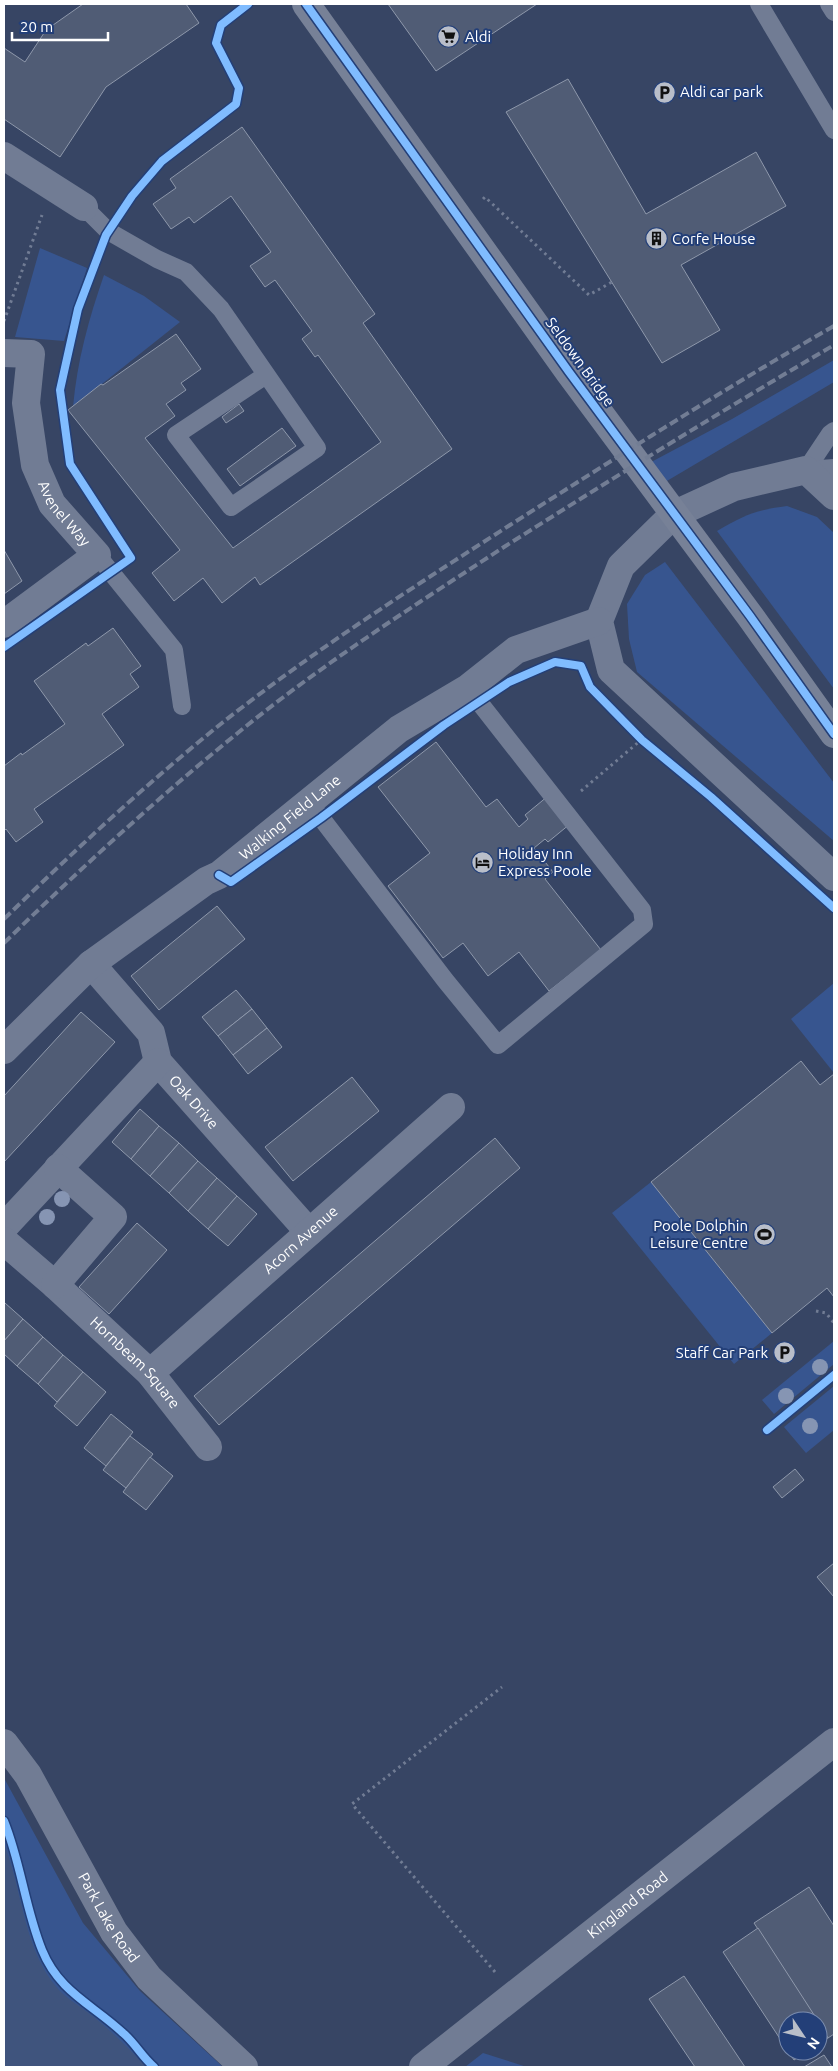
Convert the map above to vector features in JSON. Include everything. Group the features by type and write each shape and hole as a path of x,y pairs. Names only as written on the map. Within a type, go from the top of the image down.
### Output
{"street":[{"name":"Seldown Bridge","path":"306,4 570,372 834,734"},
{"path":"4,156 84,207"},
{"name":"Avenel Way","path":"4,353 32,354 26,403 35,465 52,504 97,555 4,624"},
{"path":"834,496 806,470 734,487 673,515 621,566 599,621 611,670 834,877"},
{"name":"Walking Field Lane","path":"4,1050 91,964 206,881 219,875 399,729 468,688 516,650 599,621"},
{"name":"Oak Drive","path":"91,964 151,1033 158,1062 309,1232"},
{"path":"4,1227 158,1062"},
{"name":"Acorn Avenue","path":"150,1373 451,1107"},
{"path":"55,1285 113,1217 58,1168"},
{"name":"Hornbeam Square","path":"4,1241 55,1285 150,1373 208,1447"},
{"name":"Kingland Road","path":"422,2067 834,1742"},
{"name":"Park Lake Road","path":"4,1743 28,1775 114,1932 149,1978 244,2067"}],"lane":[{"path":"759,4 834,130"},
{"path":"829,4 834,12"},
{"path":"84,207 108,231 157,259 186,272 221,309 317,448 231,507 176,435 266,375"},
{"path":"806,470 834,431"},
{"path":"806,470 834,468"},
{"path":"97,555 174,650 182,706"},
{"path":"309,802 445,980 498,1045 644,924 642,910 468,688"}],"path":[{"path":"4,321 52,187"},
{"path":"460,218 486,197 589,295 612,282"},
{"path":"635,733 649,745"},
{"path":"562,808 642,740"},
{"path":"816,1311 826,1313 834,1323"},
{"path":"502,1687 352,1804 515,1995"}],"shaded area":[{"path":"40,248 87,268 64,341 15,337"},
{"path":"104,275 144,296 180,322 73,407 77,373 84,340"},
{"path":"834,360 834,382 655,488 640,468 732,419"},
{"path":"787,506 817,517 834,533 834,689 717,531 751,514"},
{"path":"665,562 834,783 834,841 637,672 629,639 627,604 645,575"},
{"path":"834,983 834,1073 791,1019"},
{"path":"651,1182 772,1333 734,1364 612,1213"},
{"path":"834,1341 834,1364 774,1414 762,1400"},
{"path":"834,1386 834,1430 806,1453 784,1427"},
{"path":"4,1778 83,1923 140,1991 223,2067 4,2067"},
{"path":"4,1844 31,1938 37,1956 46,1973 62,1993 108,2029 146,2067 4,2067"},
{"path":"483,2053 527,2067 465,2067"}],"building":[{"path":"83,4 186,4 199,23 106,87 60,157 4,119 4,48 25,62 46,30"},
{"name":"Aldi","path":"388,4 537,4 436,71"},
{"name":"Corfe House","path":"568,79 646,214 756,152 786,206 681,265 720,330 662,363 506,112"},
{"path":"242,127 375,314 363,323 452,449 260,585 255,577 222,603 203,578 174,601 152,573 180,550 68,410 101,384 103,385 176,334 201,369 181,383 186,390 166,404 175,416 145,438 233,548 381,442 318,355 315,357 302,339 312,331 275,280 265,287 250,266 271,252 231,196 194,223 189,217 171,229 153,204 176,188 170,179"},
{"path":"239,404 244,411 226,423 222,417"},
{"path":"282,428 296,446 240,486 227,469"},
{"path":"4,550 22,581 4,594"},
{"path":"113,628 141,666 130,674 139,687 102,714 124,745 34,809 43,822 16,842 6,829 4,831 4,766 65,724 34,681 86,643 88,646"},
{"name":"Holiday Inn Express Poole","path":"436,742 486,807 497,799 519,827 528,819 525,815 548,796 570,824 548,842 545,839 534,848 553,872 545,879 601,950 549,991 519,952 488,976 463,943 443,958 388,886 430,853 378,787"},
{"path":"217,906 245,939 159,1010 131,976"},
{"path":"236,990 252,1009 218,1036 202,1017"},
{"path":"252,1009 267,1028 233,1055 218,1036"},
{"path":"81,1012 115,1042 4,1162 4,1096"},
{"path":"267,1028 282,1047 248,1074 233,1055"},
{"name":"Poole Dolphin Leisure Centre","path":"801,1061 820,1085 834,1074 834,1297 827,1288 772,1333 651,1182"},
{"path":"352,1077 379,1111 293,1181 265,1147"},
{"path":"140,1109 159,1126 131,1159 112,1142"},
{"path":"159,1126 179,1143 150,1176 131,1159"},
{"path":"495,1138 520,1168 219,1425 194,1396"},
{"path":"179,1143 198,1161 169,1193 150,1176"},
{"path":"198,1161 217,1178 188,1211 169,1193"},
{"path":"217,1178 237,1196 208,1229 188,1211"},
{"path":"237,1196 257,1214 228,1246 208,1229"},
{"path":"137,1223 167,1250 109,1314 79,1287"},
{"path":"5,1303 23,1319 4,1341 4,1305"},
{"path":"23,1319 43,1337 17,1366 4,1354 4,1341"},
{"path":"43,1337 63,1355 38,1384 17,1366"},
{"path":"63,1355 83,1372 57,1402 38,1384"},
{"path":"83,1372 106,1392 77,1426 54,1406"},
{"path":"111,1414 133,1432 106,1466 84,1448"},
{"path":"130,1436 153,1454 126,1488 103,1470"},
{"path":"150,1457 173,1476 146,1510 123,1492"},
{"path":"795,1469 804,1480 782,1498 773,1487"},
{"path":"834,1563 834,1597 817,1577"},
{"path":"809,1887 834,1926 834,2034 828,2038 828,2011 811,2011 754,1923"},
{"path":"758,1928 812,2011 778,2011 778,2036 723,1952"},
{"path":"684,1976 745,2067 695,2067 649,1999"},
{"path":"814,2061 828,2061 832,2067 804,2067"}],"railway":[{"path":"4,919 138,794 256,696 436,572 711,399 834,326"},
{"path":"4,943 146,811 234,736 299,685 366,638 504,547 710,419 834,345"}],"cycle path":[{"path":"4,647 131,558 70,464 60,390 78,309 106,235 132,196 162,161 236,104 239,88 216,43 221,25 248,4"},
{"path":"306,4 569,372 750,616 834,734"},
{"path":"219,875 231,882 321,818 444,725 509,682 555,662 581,666 590,687 642,740 711,797 834,908"},
{"path":"767,1430 834,1375"},
{"path":"4,1821 15,1853 36,1934 49,1964 57,1977 67,1987 127,2037 154,2067"}],"place":[{"name":"Aldi","path":"449,37"},
{"name":"Aldi car park","path":"664,92"},
{"name":"Corfe House","path":"656,239"},
{"name":"Holiday Inn Express Poole","path":"482,863"},
{"name":"Poole Dolphin Leisure Centre","path":"764,1235"},
{"name":"Staff Car Park","path":"784,1353"}]}
